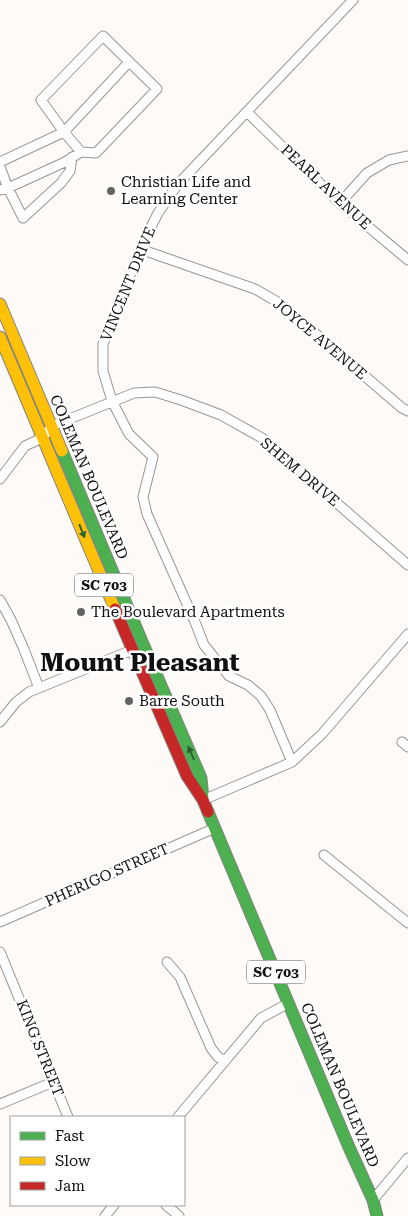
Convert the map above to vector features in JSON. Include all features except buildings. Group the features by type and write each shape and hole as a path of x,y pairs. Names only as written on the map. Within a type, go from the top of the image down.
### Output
{"main road":[{"name":"COLEMAN BOULEVARD","path":"0,304 201,778 203,800"},
{"name":"COLEMAN BOULEVARD","path":"0,337 187,776 203,800 373,1200 377,1216"},
{"path":"0,337 10,352 34,405 52,426"},
{"path":"42,438 57,454 80,506 95,529"},
{"path":"373,1200 383,1216"}],"street":[{"name":"VINCENT DRIVE","path":"292,762 270,710 261,696 248,685 229,676 204,645 192,613 147,514 143,497 153,457 129,434 112,402 103,371 103,344 140,249 158,213 178,184 353,0"},
{"path":"4,189 65,162 81,152 96,153 157,89 103,36 41,100 81,152"},
{"path":"0,162 64,132 129,62"},
{"name":"PEARL AVENUE","path":"247,112 340,203 408,260"},
{"path":"340,203 367,174 389,160 408,156"},
{"path":"0,167 4,189 23,218 61,183 70,171 72,157"},
{"name":"JOYCE AVENUE","path":"140,249 255,288 281,304 402,408 408,411"},
{"name":"SHEM DRIVE","path":"0,478 25,446 42,438 52,426 134,394 155,392 221,415 262,438 408,565"},
{"path":"0,600 23,647 39,688"},
{"path":"203,800 292,762 322,734 408,634"},
{"path":"0,722 24,695 132,650"},
{"name":"PHERIGO STREET","path":"0,922 215,828"},
{"path":"324,855 408,923"},
{"name":"KING STREET","path":"0,952 68,1116"},
{"path":"167,962 180,977 210,1048 218,1058 225,1061"},
{"path":"179,1116 261,1018 289,1003"},
{"path":"0,1104 54,1082"},
{"path":"373,1200 408,1158"},
{"path":"105,1216 113,1206"},
{"path":"167,1206 179,1216"}],"traffic: fast":[{"path":"62,451 201,778 203,799"},
{"path":"208,812 373,1200 377,1216"}],"traffic: slow":[{"path":"0,304 62,451"},
{"path":"0,337 115,609"}],"traffic: jam":[{"path":"115,609 187,776 203,800 208,812"}],"place":[{"name":"Christian Life and Learning Center","path":"111,191"},
{"name":"The Boulevard Apartments","path":"81,612"},
{"name":"Barre South","path":"129,701"}],"district":[{"name":"Mount Pleasant","path":"140,662"}]}
